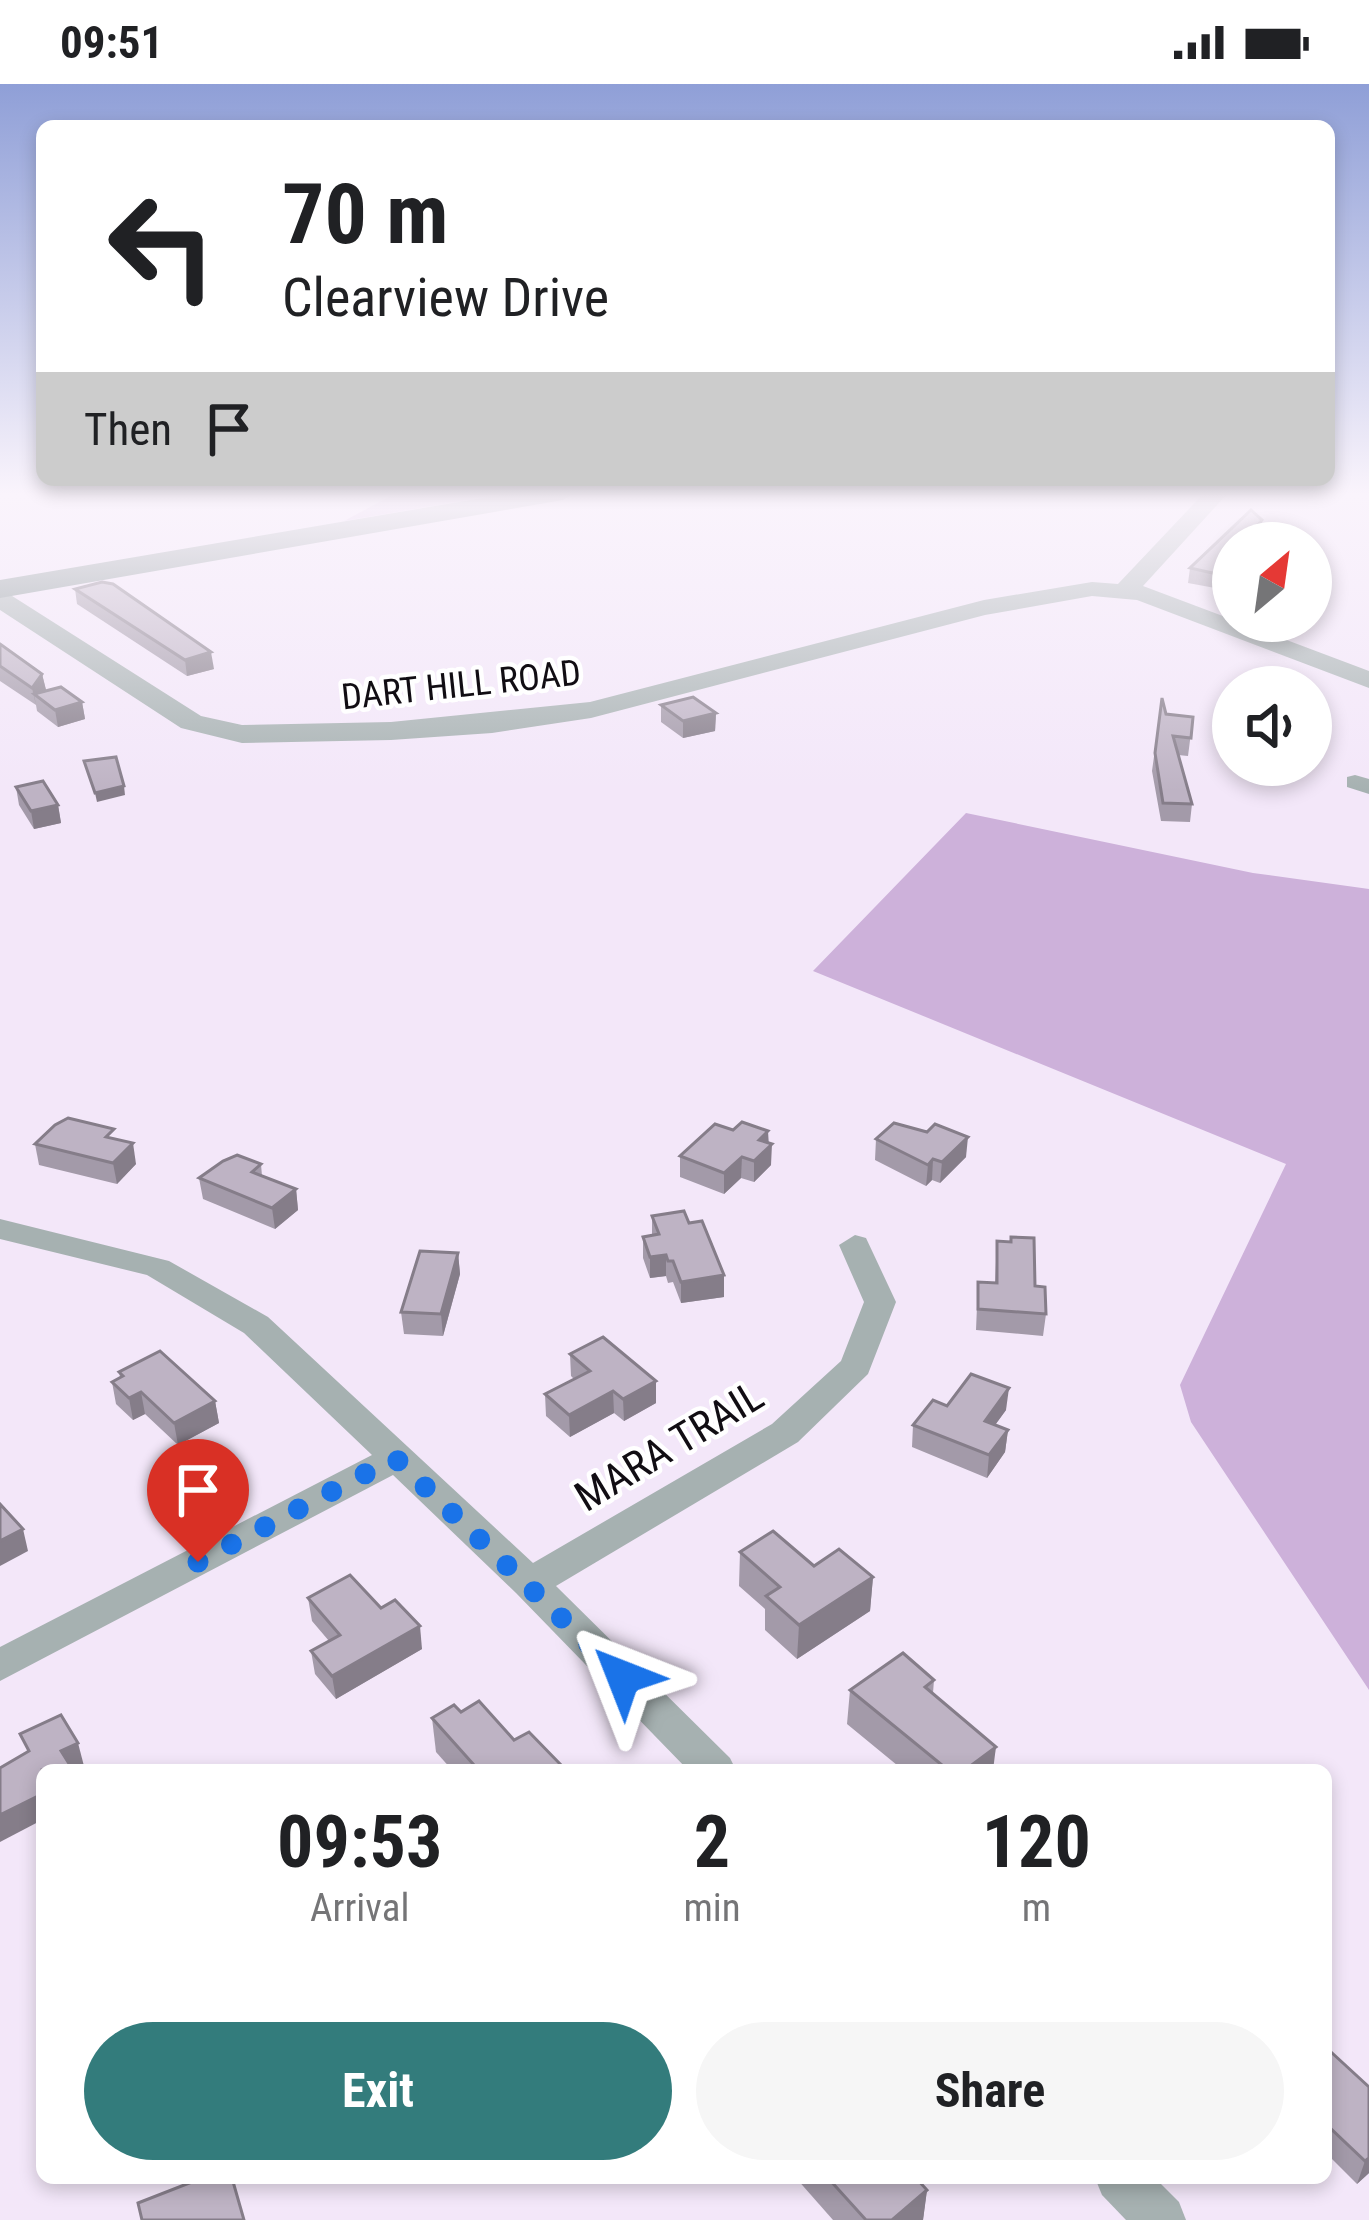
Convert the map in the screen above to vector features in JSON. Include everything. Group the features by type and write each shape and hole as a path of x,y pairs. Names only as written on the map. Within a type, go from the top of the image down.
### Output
{"street":[{"name":"DART HILL ROAD","path":"0,599 191,722 242,734 304,736 492,724 591,710 984,608 1050,594 1108,592"},
{"name":"DART HILL ROAD","path":"1127,592 1369,680"},
{"path":"0,1229 158,1268 256,1325 530,1583 710,1764"},
{"name":"MARA TRAIL","path":"530,1583 785,1433 856,1366 880,1302 855,1245"},
{"path":"0,1664 395,1458"},
{"path":"1126,2184 1161,2220"}],"shaded area":[{"path":"966,813 1253,873 1369,889 1369,1690 1191,1422 1180,1385 1286,1164 813,971"}],"building":[{"path":"79,592 124,592 211,652 185,660"},
{"path":"0,644 42,674 32,688 0,666"},
{"path":"61,687 82,702 55,710 34,694"},
{"path":"693,697 716,713 683,721 661,705"},
{"path":"1162,698 1166,714 1193,717 1191,738 1173,736 1192,804 1163,803 1155,753"},
{"path":"116,757 124,786 95,793 84,761"},
{"path":"43,781 58,805 31,811 16,787"},
{"path":"68,1118 114,1129 106,1137 133,1143 113,1163 35,1144"},
{"path":"742,1122 768,1131 759,1140 772,1144 754,1161 742,1157 724,1173 680,1156 715,1124 733,1130"},
{"path":"894,1123 927,1132 935,1124 968,1137 942,1162 933,1159 928,1165 876,1139"},
{"path":"237,1155 261,1164 252,1172 296,1189 272,1208 199,1178"},
{"path":"684,1211 689,1223 702,1221 724,1275 681,1282 666,1255 650,1257 643,1237 659,1234 652,1216"},
{"path":"1011,1237 1034,1238 1035,1286 1045,1287 1046,1314 978,1309 978,1282 997,1283 997,1241 1011,1242"},
{"path":"420,1251 458,1253 441,1314 401,1312"},
{"path":"603,1337 656,1381 623,1399 613,1391 569,1415 545,1394 590,1371 570,1354"},
{"path":"160,1351 215,1401 174,1423 141,1392 129,1398 112,1382 123,1376 119,1372"},
{"path":"971,1374 1009,1388 985,1421 1008,1430 989,1455 913,1425 933,1400 947,1406"},
{"path":"0,1504 23,1529 0,1541"},
{"path":"773,1531 814,1566 839,1549 873,1577 799,1625 766,1596 780,1587 740,1552"},
{"path":"350,1575 381,1608 395,1600 420,1626 332,1676 311,1651 340,1635 308,1598"},
{"path":"903,1653 934,1680 925,1687 996,1747 973,1764 941,1764 850,1690"},
{"path":"479,1701 514,1740 529,1732 560,1764 473,1764 432,1718 454,1705 461,1712"},
{"path":"61,1715 78,1743 61,1751 69,1764 36,1764 36,1797 0,1815 0,1768 29,1751 20,1734"},
{"path":"1332,2053 1369,2087 1369,2158 1365,2161 1332,2130"},
{"path":"187,2184 234,2184 244,2220 142,2220 138,2203"},
{"path":"833,2184 922,2184 927,2190 892,2220 866,2220"}],"route":[{"path":"198,1562 395,1458 623,1677"}]}
